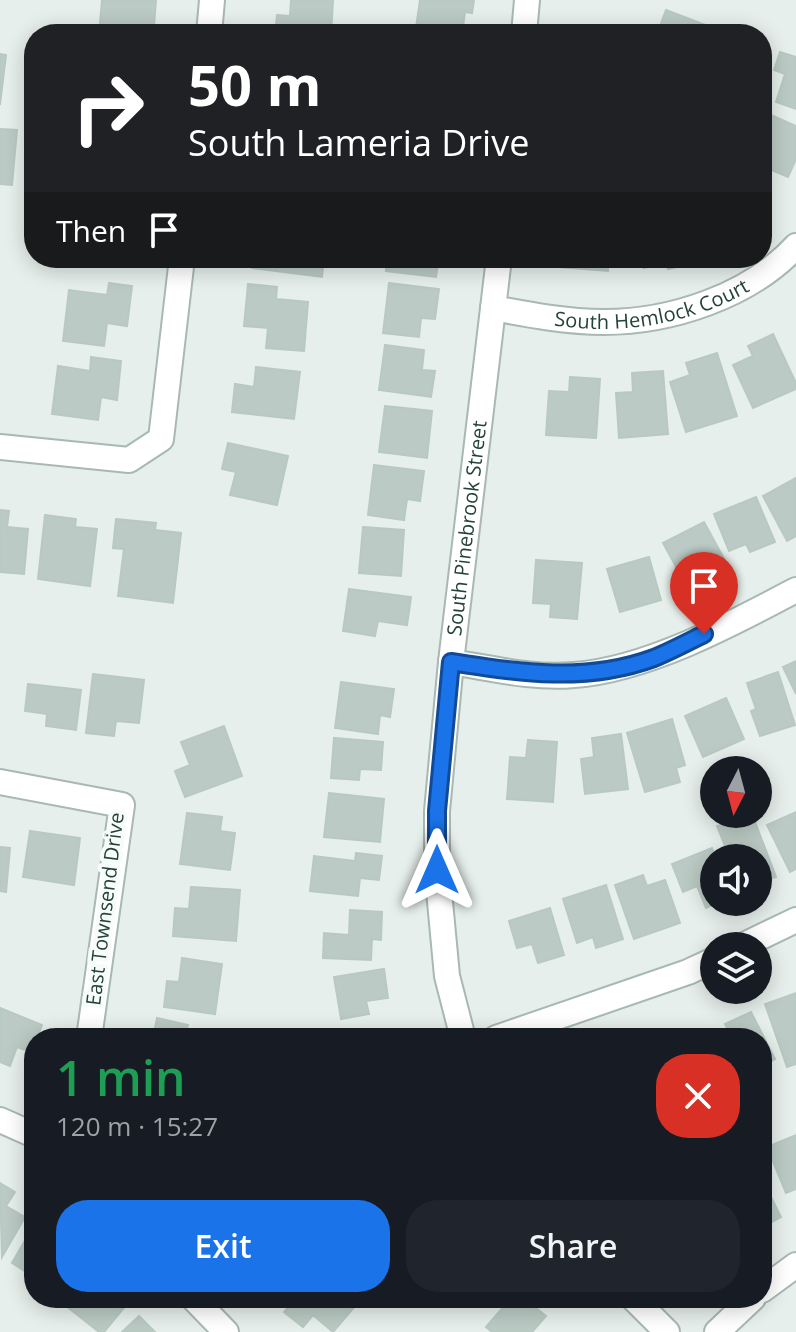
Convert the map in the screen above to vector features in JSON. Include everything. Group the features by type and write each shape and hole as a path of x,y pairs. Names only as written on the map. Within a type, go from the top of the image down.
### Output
{"street":[{"path":"210,24 212,0"},
{"path":"525,24 527,0"},
{"name":"South Hemlock Court","path":"772,265 796,246"},
{"path":"0,447 129,460 161,439 181,268"},
{"name":"South Pinebrook Street","path":"460,1028 447,976 437,870 437,811 451,662 498,268"},
{"name":"South Hemlock Court","path":"493,308 557,319 607,322 654,316 700,305 749,284 769,268"},
{"path":"451,662 534,675 572,676 608,670 654,658 796,590"},
{"name":"East Townsend Drive","path":"0,782 122,805 90,1028"},
{"path":"771,932 796,920"},
{"path":"525,1028 700,966"},
{"path":"0,1120 24,1129"},
{"path":"772,1283 796,1265"},
{"path":"203,1308 226,1332"},
{"path":"643,1308 667,1332"},
{"path":"717,1332 742,1308"}],"building":[{"path":"102,0 156,0 154,24 100,24"},
{"path":"291,0 333,0 332,24 276,24 277,15 290,16"},
{"path":"420,0 474,0 472,13 465,12 463,24 417,24"},
{"path":"666,10 703,24 661,24"},
{"path":"780,52 796,57 796,109 776,102 785,74 774,70"},
{"path":"0,54 6,55 0,105"},
{"path":"772,115 796,126 796,159 788,177 772,170"},
{"path":"0,129 17,130 12,185 0,184"},
{"path":"252,268 323,268 322,277"},
{"path":"386,268 437,268 436,277 386,271"},
{"path":"571,268 608,268 608,271"},
{"path":"109,283 132,286 127,326 107,323 104,346 63,341 69,290 107,295"},
{"path":"389,283 439,289 435,319 421,318 419,337 383,333"},
{"path":"248,284 277,287 276,299 308,302 304,351 266,348 268,328 244,326"},
{"path":"773,334 796,389 753,408 733,365 753,356 748,346"},
{"path":"385,345 424,350 422,370 435,371 431,397 379,390"},
{"path":"717,353 737,416 686,432 670,382 690,375 686,363"},
{"path":"91,357 121,361 117,400 101,397 98,420 52,414 58,366 90,371"},
{"path":"256,367 300,372 294,419 232,412 235,384 254,387"},
{"path":"663,371 668,434 619,438 616,393 633,392 632,373"},
{"path":"570,377 600,379 596,438 546,435 549,391 569,392"},
{"path":"385,406 432,411 427,458 379,452"},
{"path":"228,443 288,456 277,505 230,495 236,472 222,469"},
{"path":"374,465 424,471 420,501 407,499 404,520 368,515"},
{"path":"796,478 796,536 787,541 763,496"},
{"path":"756,497 775,542 750,552 746,544 729,551 714,514"},
{"path":"0,510 9,511 7,527 28,529 24,574 0,572"},
{"path":"45,515 76,519 75,527 97,529 90,586 38,579"},
{"path":"116,519 156,523 155,530 181,533 173,603 118,596 124,549 113,548"},
{"path":"704,522 728,566 687,587 663,543"},
{"path":"363,527 404,530 401,576 359,573"},
{"path":"649,557 661,600 620,612 607,569"},
{"path":"536,560 582,563 577,619 550,617 551,604 533,603"},
{"path":"349,589 411,597 407,625 378,621 375,636 343,631"},
{"path":"796,661 796,694 783,667"},
{"path":"778,672 795,725 760,736 751,711 756,709 747,683"},
{"path":"93,674 144,680 139,723 116,721 114,736 86,733"},
{"path":"341,682 394,689 390,717 380,715 378,734 335,728"},
{"path":"28,684 81,690 76,730 46,726 47,714 25,711"},
{"path":"726,698 744,739 703,756 685,716"},
{"path":"672,719 685,765 676,768 680,782 645,792 627,733"},
{"path":"224,726 242,776 185,797 175,771 190,765 181,742"},
{"path":"621,734 628,789 585,794 581,759 594,757 592,738"},
{"path":"334,738 383,742 381,770 360,769 359,780 331,778"},
{"path":"528,740 557,742 553,802 507,799 510,757 526,758"},
{"path":"329,793 384,799 380,842 324,837"},
{"path":"796,812 796,869 790,872 768,828 772,828 772,823"},
{"path":"187,813 222,817 220,831 235,833 230,870 180,864"},
{"path":"718,828 757,828 763,844 724,844"},
{"path":"30,831 80,838 74,885 23,877"},
{"path":"0,847 10,848 6,892 0,891"},
{"path":"356,853 382,856 379,880 360,878 358,896 310,891 314,856 355,861"},
{"path":"700,853 700,893 697,886 683,892 672,864"},
{"path":"643,875 647,886 665,880 680,923 634,939 615,885"},
{"path":"606,885 623,939 596,948 593,937 577,943 563,899"},
{"path":"191,887 240,890 236,941 173,936 175,908 189,909"},
{"path":"550,908 564,955 538,963 532,944 517,948 509,921"},
{"path":"350,910 382,912 381,940 372,939 371,960 323,958 324,933 349,935"},
{"path":"182,958 222,964 215,1014 164,1007 167,981 179,982"},
{"path":"384,969 388,998 366,1001 369,1014 341,1019 334,977"},
{"path":"796,993 796,1064 787,1067 765,1004"},
{"path":"0,1008 42,1025 41,1028 24,1028 24,1050 17,1047 10,1066 0,1062"},
{"path":"751,1012 759,1028 727,1028 725,1024"},
{"path":"157,1018 188,1025 187,1028 155,1028"},
{"path":"796,1135 796,1189 786,1193 772,1159 772,1145"},
{"path":"0,1183 15,1192 6,1206 24,1216 2,1257"},
{"path":"772,1199 781,1217 772,1222"},
{"path":"24,1242 24,1271 12,1263"},
{"path":"69,1308 124,1308 104,1332 99,1332"},
{"path":"287,1308 353,1308 333,1332 313,1315 303,1327 284,1312"},
{"path":"502,1308 536,1308 546,1316 532,1332 492,1332 486,1327"},
{"path":"139,1316 155,1332 122,1332"}],"route":[{"path":"437,870 437,811 451,662 534,675 572,676 654,658 704,634"}]}
